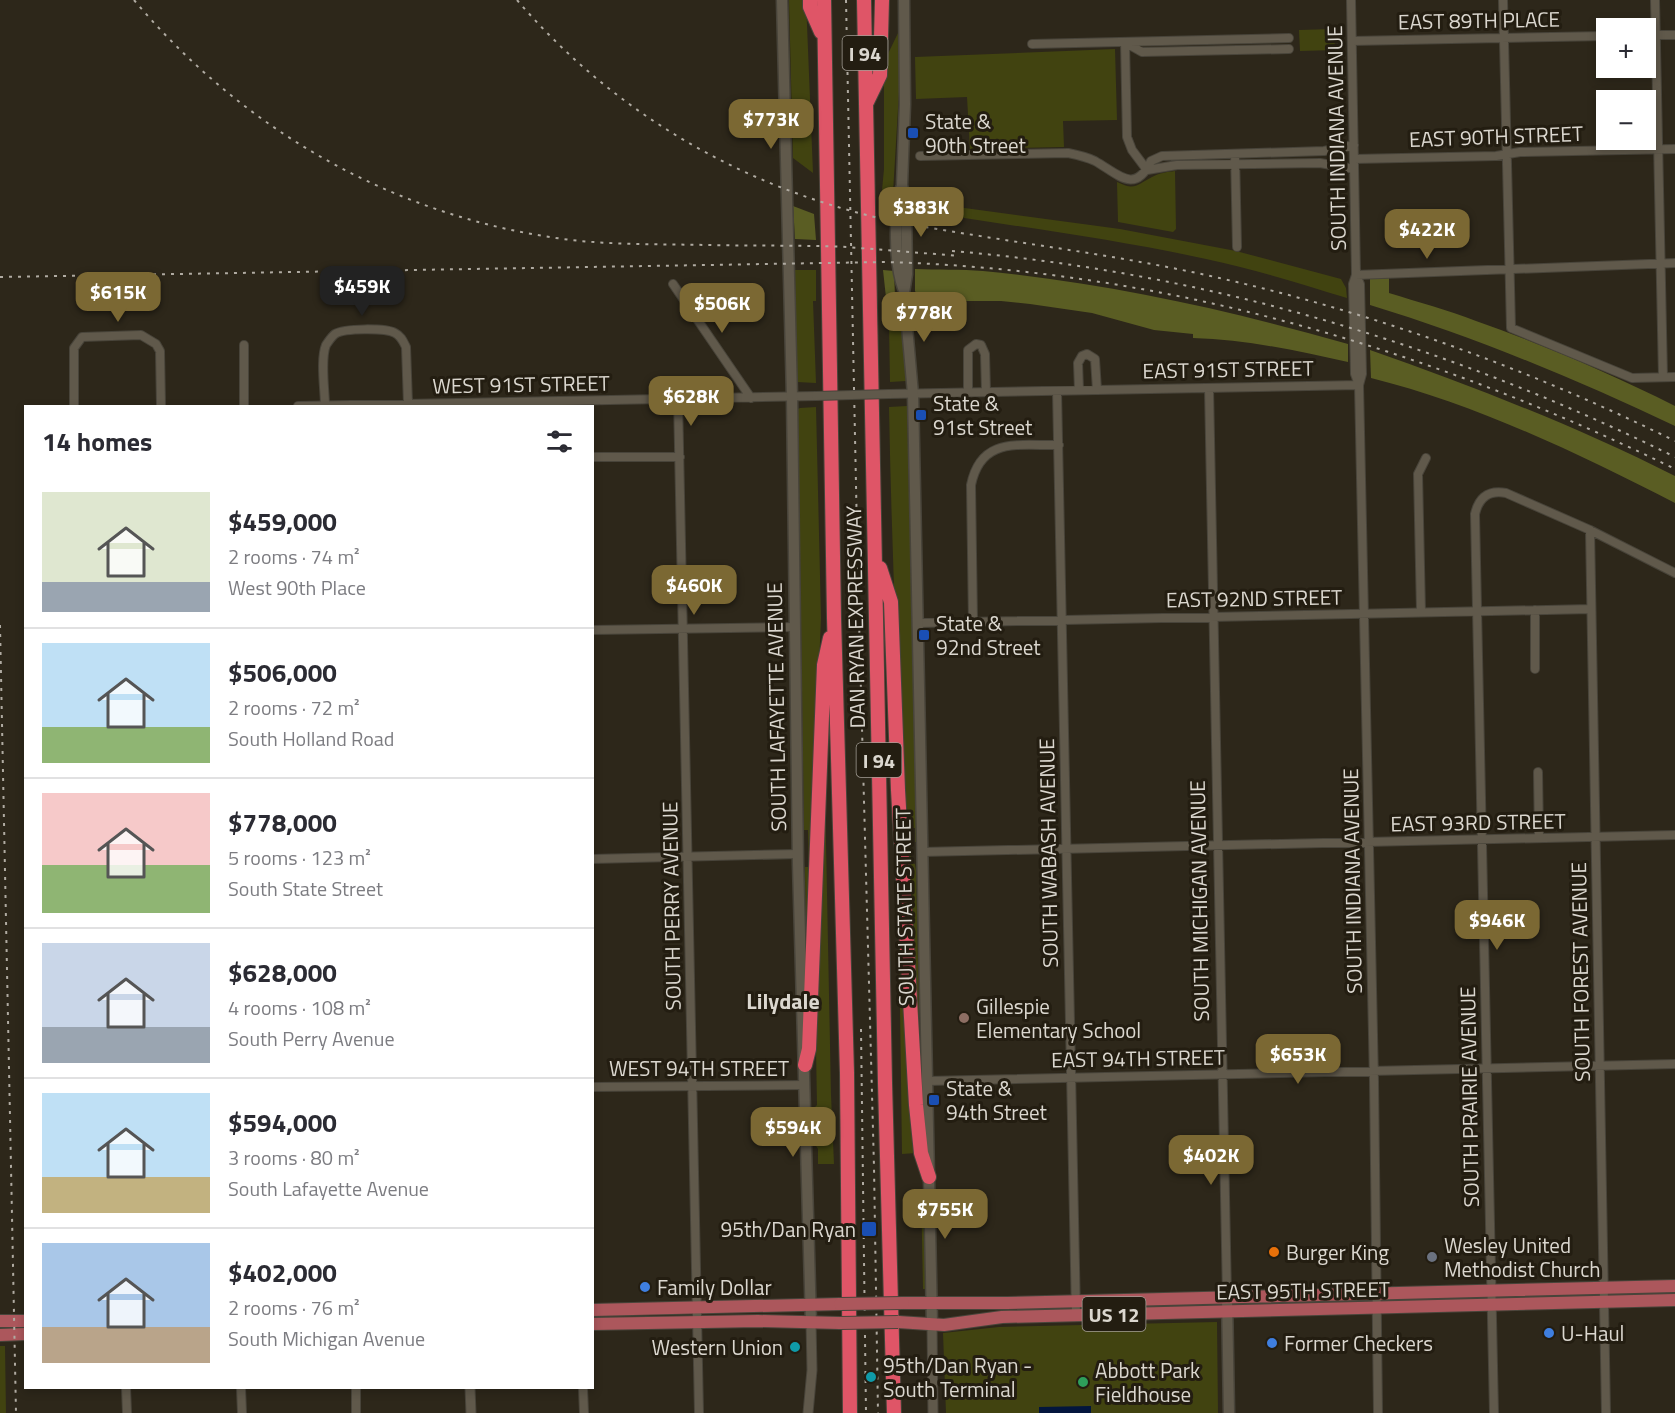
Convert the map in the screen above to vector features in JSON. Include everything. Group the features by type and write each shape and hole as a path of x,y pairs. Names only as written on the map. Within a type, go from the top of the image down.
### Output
{"highway":[{"path":"810,0 810,6 825,42"},
{"name":"DAN RYAN EXPRESSWAY","path":"824,0 834,618 847,1073 850,1413"},
{"name":"DAN RYAN EXPRESSWAY","path":"864,0 885,1083 894,1413"},
{"path":"865,107 880,75 882,0"},
{"path":"875,552 891,602 898,790 916,1105 921,1153 929,1177"},
{"path":"805,1065 809,1049 824,665 834,618"}],"main road":[{"name":"SOUTH LAFAYETTE AVENUE","path":"782,0 792,397 798,854 811,1323"},
{"name":"SOUTH STATE STREET","path":"904,0 905,104 902,185 897,202 898,273 904,293 913,394 932,1324"},
{"name":"EAST 95TH STREET","path":"932,1324 944,1325 1002,1317 1491,1305 1675,1286"},
{"name":"EAST 95TH STREET","path":"932,1303 1491,1291 1675,1300"},
{"name":"SOUTH MICHIGAN AVENUE","path":"1227,1297 1229,1413"},
{"name":"US 12","path":"594,1310 932,1303"},
{"path":"0,1321 24,1321"},
{"name":"US 12","path":"594,1324 758,1321 932,1324"},
{"path":"0,1335 24,1334"}],"street":[{"name":"SOUTH INDIANA AVENUE","path":"1351,0 1356,275 1353,284 1355,374 1359,385 1374,1071 1378,1413"},
{"path":"1503,0 1511,328 1632,378 1675,377"},
{"path":"1655,0 1656,18"},
{"path":"1663,377 1656,35 1675,35"},
{"name":"EAST 89TH PLACE","path":"1352,41 1596,36"},
{"path":"1032,44 1289,38"},
{"path":"1125,42 1142,52 1289,49"},
{"path":"1125,42 1127,137 1131,150 1147,170"},
{"path":"920,156 1068,153 1089,158 1124,179 1131,180 1139,178 1152,161 1162,156 1324,151 1354,145"},
{"name":"EAST 90TH STREET","path":"1354,159 1496,156 1520,152 1675,149"},
{"path":"1235,154 1237,247"},
{"path":"1147,170 1177,165 1320,163 1354,169"},
{"path":"1356,275 1675,263"},
{"path":"673,284 751,398"},
{"path":"325,405 324,354 326,345 335,334 346,330 387,330 403,339 406,347 408,404"},
{"path":"74,405 74,350 82,337 141,335 156,344 160,351 161,405"},
{"path":"968,393 968,350 976,344 981,345 985,354 986,392"},
{"path":"244,345 244,405"},
{"path":"1079,390 1078,363 1082,356 1088,354 1095,358 1097,390"},
{"name":"EAST 91ST STREET","path":"889,394 1359,385"},
{"name":"SOUTH MICHIGAN AVENUE","path":"1209,388 1227,1297"},
{"name":"SOUTH WABASH AVENUE","path":"1057,391 1076,1315"},
{"name":"WEST 91ST STREET","path":"388,405 889,394"},
{"name":"SOUTH PERRY AVENUE","path":"678,399 699,1413"},
{"path":"973,622 971,485 976,465 983,457 998,448 1059,445"},
{"path":"594,457 680,457"},
{"path":"1421,612 1418,474 1426,458"},
{"name":"SOUTH PRAIRIE AVENUE","path":"1494,1413 1475,514 1480,501 1485,496 1498,491 1590,530"},
{"path":"1590,530 1675,573"},
{"name":"SOUTH FOREST AVENUE","path":"1590,530 1606,1413"},
{"name":"EAST 92ND STREET","path":"918,623 1591,609"},
{"path":"1535,610 1535,669"},
{"path":"594,630 795,627"},
{"path":"1538,772 1539,838"},
{"name":"EAST 93RD STREET","path":"922,852 1675,835"},
{"path":"594,859 798,854"},
{"name":"EAST 94TH STREET","path":"927,1081 1675,1064"},
{"name":"WEST 94TH STREET","path":"594,1087 805,1085"},
{"name":"SOUTH LAFAYETTE AVENUE","path":"808,1413 812,1370 811,1323"},
{"name":"SOUTH STATE STREET","path":"932,1324 933,1413"},
{"path":"126,1389 127,1413"},
{"path":"241,1389 242,1413"},
{"path":"356,1389 356,1413"},
{"path":"470,1389 471,1413"},
{"path":"583,1389 584,1413"}],"shaded area":[{"path":"789,0 806,0 813,173 793,158"},
{"path":"1334,29 1335,50 1300,51 1299,30"},
{"path":"899,31 900,75 893,193 889,204 881,201 884,169 884,62"},
{"path":"1115,49 1117,120 1063,121 1064,147 970,149 967,97 916,99 915,57"},
{"path":"1175,171 1176,229 1173,232 1118,222 1117,182 1136,186 1157,175"},
{"path":"913,201 1120,229 1236,251 1341,279 1346,288 1347,298 1242,267 1206,259 1097,238 914,210"},
{"path":"795,270 816,270 816,301 813,301 816,383 797,382"},
{"path":"901,322 906,381 890,382 889,325"},
{"path":"907,406 917,842 915,842 915,828 911,828 911,863 915,864 916,870 920,1053 917,1053 900,730 889,407"},
{"path":"816,407 821,618 806,974 805,867 809,867 808,830 804,830 798,409"},
{"path":"825,791 834,1164 818,1164 818,1149 813,1141 814,1108 817,1105 815,993"},
{"path":"899,935 902,935 916,1153 902,1154"},
{"path":"921,1189 925,1226 926,1289 923,1289"},
{"path":"1217,1322 1218,1413 946,1413 943,1333 999,1327"},
{"path":"0,1346 5,1346 6,1413 0,1413"}],"green space":[{"path":"793,206 814,214 816,240 795,239"},
{"path":"915,269 975,270 1029,276 1167,299 1348,344 1348,362 1251,343 1193,338 1193,334 1154,330 1092,313 1001,301 945,301 938,298 919,298 915,291"},
{"path":"883,270 894,271 895,296 901,322 889,325"},
{"path":"1389,278 1389,293 1455,313 1527,340 1602,371 1675,406 1675,426 1525,360 1370,305 1370,279"},
{"path":"1370,350 1525,408 1600,440 1675,476 1675,503 1602,466 1488,416 1371,378"}],"water":[{"path":"1091,1406 1091,1413 1039,1413 1039,1407"}],"railway":[{"path":"134,0 178,48 225,91 276,129 330,162 387,190 446,212 507,229 588,242 847,247 960,256"},
{"path":"517,0 554,40 595,77 637,110 682,139 730,165 779,187 830,205 883,219 1187,271 1313,302 1375,320 1497,363 1558,387 1675,441"},
{"path":"846,0 878,1413"},
{"path":"952,251 1046,261 1140,276 1232,296 1323,320 1413,348 1502,381 1589,417 1675,457"},
{"path":"0,277 884,262 987,268 1089,280 1190,299 1290,323 1389,352 1486,387 1581,426 1675,469"},
{"path":"0,625 16,1413"},
{"path":"861,1029 866,1413"}],"place":[{"name":"State & 90th Street","path":"913,133"},
{"name":"State & 91st Street","path":"921,415"},
{"name":"State & 92nd Street","path":"924,635"},
{"name":"Gillespie Elementary School","path":"964,1018"},
{"name":"State & 94th Street","path":"934,1100"},
{"name":"95th/Dan Ryan","path":"869,1229"},
{"name":"Burger King","path":"1274,1252"},
{"name":"Wesley United Methodist Church","path":"1432,1257"},
{"name":"Family Dollar","path":"645,1287"},
{"name":"U-Haul","path":"1549,1333"},
{"name":"Former Checkers","path":"1272,1343"},
{"name":"Western Union","path":"795,1347"},
{"name":"95th/Dan Ryan - South Terminal","path":"871,1377"},
{"name":"Abbott Park Fieldhouse","path":"1083,1382"}],"district":[{"name":"Lilydale","path":"783,1001"}]}
